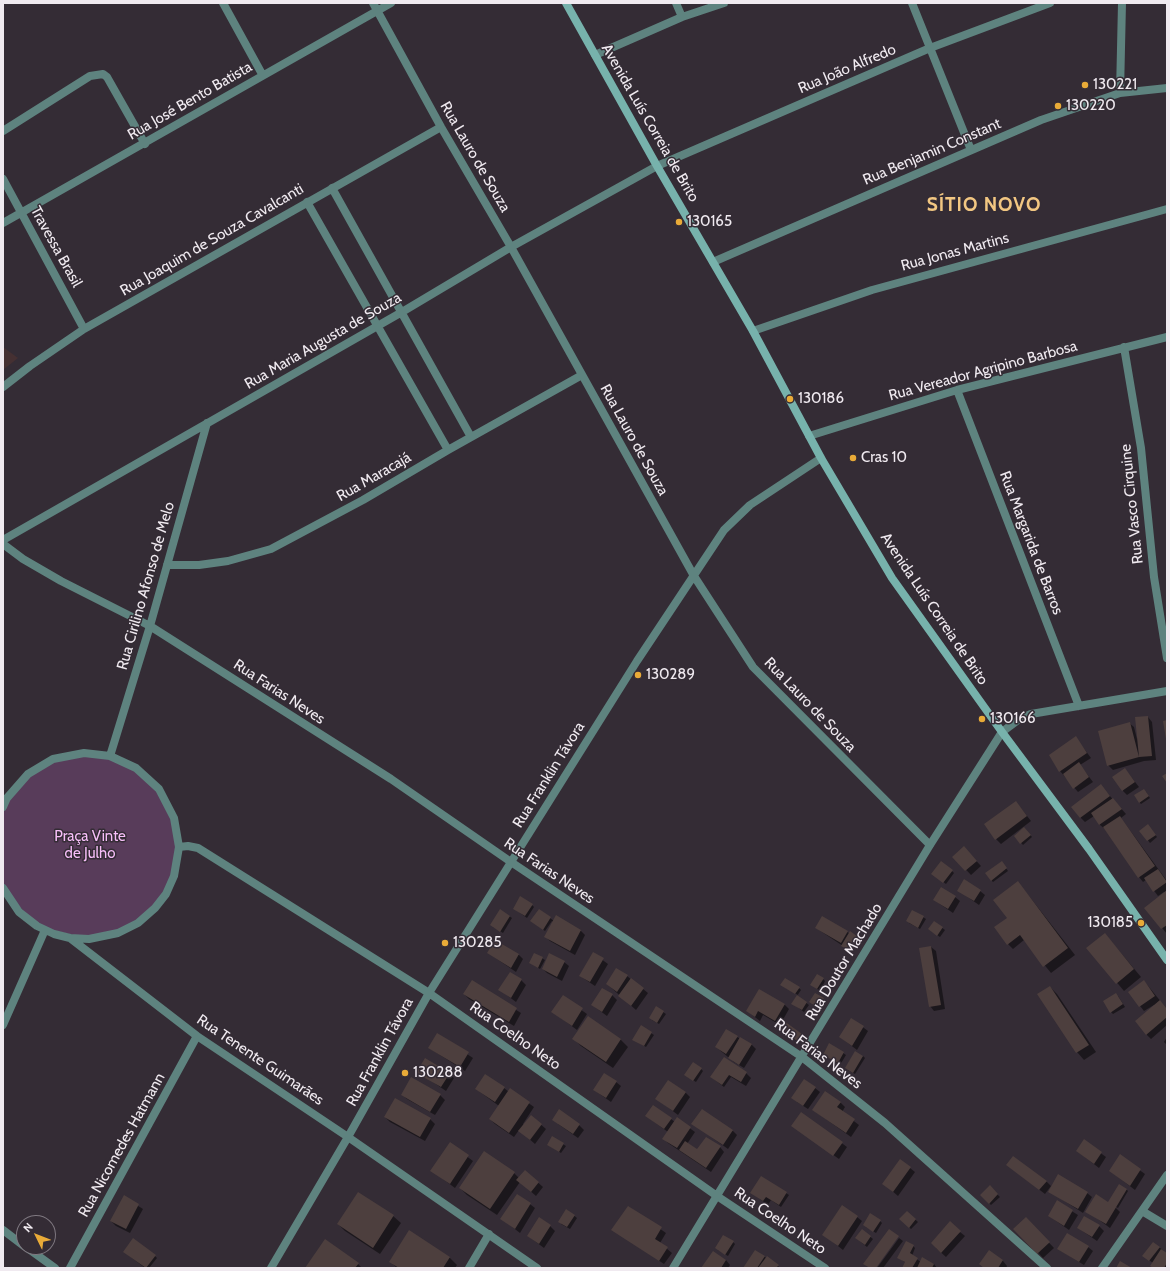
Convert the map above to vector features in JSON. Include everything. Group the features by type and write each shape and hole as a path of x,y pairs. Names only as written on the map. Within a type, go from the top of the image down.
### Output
{"main road":[{"name":"Avenida Luís Correia de Brito","path":"566,3 657,166 753,331 821,458 892,578 1002,732 1089,849 1167,960"}],"street":[{"path":"223,3 262,74"},
{"name":"Rua José Bento Batista","path":"3,223 145,144 376,7 391,3"},
{"path":"676,3 682,17"},
{"path":"595,55 682,17 724,3"},
{"path":"912,3 971,150"},
{"name":"Rua João Alfredo","path":"657,166 930,48 1050,3"},
{"path":"1120,93 1122,3"},
{"name":"Rua Lauro de Souza","path":"376,7 441,127 511,246 694,576 753,667 930,845"},
{"path":"3,132 90,76 103,74 107,77 145,144"},
{"name":"Rua Benjamin Constant","path":"713,262 1041,120 1120,93 1167,88"},
{"name":"Rua Joaquim de Souza Cavalcanti","path":"3,387 30,366 84,329 441,127"},
{"name":"Rua Maria Augusta de Souza","path":"3,540 402,312 511,246 657,166"},
{"name":"Travessa Brasil","path":"3,179 84,329"},
{"path":"332,188 471,436"},
{"path":"307,202 448,450"},
{"name":"Rua Jonas Martins","path":"753,331 872,290 1167,209"},
{"name":"Rua Vereador Agripino Barbosa","path":"809,436 957,390 1167,337"},
{"name":"Rua Vasco Cirquine","path":"1124,347 1141,448 1154,578 1167,658"},
{"name":"Rua Maracajá","path":"167,565 199,565 228,561 271,549 363,500 471,436 582,375"},
{"name":"Rua Margarida de Barros","path":"957,390 1078,706"},
{"name":"Rua Cirilino Afonso de Melo","path":"110,756 150,626 208,423"},
{"name":"Rua Franklin Távora","path":"271,1268 348,1137 429,993 636,661 724,530 736,516 821,458"},
{"name":"Rua Farias Neves","path":"3,544 23,559 62,581 150,626 391,780 802,1057 885,1123 1047,1268"},
{"path":"1002,732 1018,720 1031,714 1167,691"},
{"name":"Rua Doutor Machado","path":"673,1268 930,845 1002,732"},
{"path":"3,807 7,798 28,774 54,759 84,754 110,756 136,768 160,789 174,818 179,847 174,876 166,894 138,923 118,933 88,939 70,938 45,930 19,912 3,888"},
{"name":"Rua Coelho Neto","path":"179,847 188,846 198,848 429,993 717,1196 825,1268"},
{"path":"3,1025 45,930"},
{"name":"Rua Tenente Guimarães","path":"70,938 197,1036 348,1137 538,1268"},
{"name":"Rua Nicomedes Hatmann","path":"70,1268 197,1036"},
{"path":"1102,1268 1167,1175"},
{"path":"1142,1211 1167,1226"},
{"path":"3,1230 16,1239"},
{"path":"469,1268 489,1234"},
{"path":"37,1255 55,1268"}],"shaded area":[{"path":"3,347 18,358 3,370"}],"green space":[{"name":"Praça Vinte de Julho","path":"84,753 110,756 136,768 165,796 179,847 166,894 138,923 89,939 37,926 3,888 3,807 19,783 53,759"}],"building":[{"path":"1148,716 1152,756 1139,757 1135,717"},
{"path":"1167,720 1167,739 1166,739 1163,721"},
{"path":"1130,722 1139,757 1107,766 1098,731"},
{"path":"1076,736 1087,753 1059,772 1049,755"},
{"path":"1079,762 1089,777 1073,789 1063,774"},
{"path":"1125,768 1135,782 1122,791 1112,777"},
{"path":"1167,773 1167,783 1162,776"},
{"path":"1101,784 1110,796 1080,818 1071,807"},
{"path":"1144,789 1149,796 1139,803 1134,795"},
{"path":"1113,798 1122,809 1099,825 1091,813"},
{"path":"1016,801 1027,816 995,840 984,824"},
{"path":"1120,816 1155,866 1138,878 1103,827"},
{"path":"1148,824 1156,835 1147,841 1139,831"},
{"path":"1024,827 1031,835 1020,844 1014,836"},
{"path":"964,846 977,861 965,871 952,857"},
{"path":"941,861 953,870 943,883 931,874"},
{"path":"1002,861 1007,868 991,881 985,873"},
{"path":"1158,869 1167,882 1153,892 1144,878"},
{"path":"964,879 981,890 974,901 957,891"},
{"path":"1018,881 1068,948 1043,967 1020,935 1007,945 994,927 1007,918 993,900"},
{"path":"941,887 956,896 948,909 933,900"},
{"path":"1167,890 1167,925 1161,929 1144,908"},
{"path":"520,896 533,904 525,916 513,909"},
{"path":"500,909 510,916 500,932 490,925"},
{"path":"539,909 551,917 543,930 530,921"},
{"path":"912,910 924,916 918,928 906,921"},
{"path":"556,915 581,930 570,951 544,937"},
{"path":"822,916 848,931 841,943 815,928"},
{"path":"934,921 943,927 937,936 928,929"},
{"path":"850,931 858,937 850,951 841,946"},
{"path":"1105,933 1134,969 1116,984 1086,948"},
{"path":"495,940 519,954 511,968 487,953"},
{"path":"931,946 941,1005 929,1007 919,948"},
{"path":"593,952 604,958 590,982 579,976"},
{"path":"534,953 543,957 538,968 529,963"},
{"path":"549,953 565,961 557,977 542,969"},
{"path":"616,968 628,975 617,992 606,984"},
{"path":"510,972 522,979 511,998 498,990"},
{"path":"817,974 824,978 817,989 810,985"},
{"path":"631,978 644,988 631,1006 618,996"},
{"path":"785,978 800,987 795,994 780,985"},
{"path":"472,980 517,1008 509,1022 463,994"},
{"path":"1144,980 1155,996 1139,1007 1128,992"},
{"path":"1050,986 1089,1045 1076,1053 1037,994"},
{"path":"602,988 613,994 602,1012 591,1005"},
{"path":"759,989 785,1004 775,1021 758,1011 755,1017 746,1011"},
{"path":"815,993 824,998 818,1008 809,1002"},
{"path":"1116,993 1123,1004 1110,1013 1103,1001"},
{"path":"563,995 583,1008 572,1026 551,1012"},
{"path":"797,995 807,1002 802,1010 791,1004"},
{"path":"1160,1000 1167,1009 1167,1017 1146,1035 1135,1021"},
{"path":"656,1006 664,1011 657,1023 649,1018"},
{"path":"588,1016 621,1039 606,1062 572,1039"},
{"path":"851,1018 864,1026 852,1046 839,1037"},
{"path":"784,1021 802,1034 797,1041 779,1028"},
{"path":"641,1025 652,1032 644,1046 632,1040"},
{"path":"726,1029 738,1036 726,1054 715,1047"},
{"path":"437,1033 469,1052 460,1067 428,1048"},
{"path":"740,1037 752,1044 739,1065 728,1058"},
{"path":"829,1043 844,1052 838,1063 823,1055"},
{"path":"855,1051 863,1056 853,1073 845,1068"},
{"path":"724,1057 747,1072 741,1082 729,1075 722,1085 710,1077"},
{"path":"425,1058 450,1073 441,1087 416,1073"},
{"path":"693,1062 702,1068 693,1081 684,1075"},
{"path":"604,1073 617,1081 606,1098 593,1090"},
{"path":"485,1074 505,1087 495,1102 475,1089"},
{"path":"411,1077 441,1094 430,1112 401,1095"},
{"path":"804,1079 816,1087 803,1106 791,1098"},
{"path":"668,1080 686,1092 673,1111 655,1099"},
{"path":"510,1088 530,1102 509,1133 489,1119"},
{"path":"825,1091 841,1102 837,1107 855,1119 846,1133 812,1110"},
{"path":"395,1098 431,1118 420,1137 384,1117"},
{"path":"653,1105 672,1118 664,1129 645,1116"},
{"path":"559,1109 580,1124 573,1134 552,1120"},
{"path":"702,1109 733,1130 723,1145 691,1124"},
{"path":"801,1112 843,1142 833,1156 791,1126"},
{"path":"531,1115 542,1124 530,1140 518,1131"},
{"path":"677,1117 691,1127 677,1148 662,1139"},
{"path":"552,1136 564,1143 559,1152 547,1145"},
{"path":"706,1137 721,1146 706,1168 679,1150 685,1141 697,1149"},
{"path":"1084,1139 1102,1152 1094,1164 1076,1151"},
{"path":"450,1142 469,1155 450,1184 430,1171"},
{"path":"484,1151 515,1172 490,1209 459,1188"},
{"path":"1120,1154 1141,1169 1130,1186 1109,1171"},
{"path":"1013,1156 1047,1181 1039,1190 1006,1165"},
{"path":"900,1159 911,1167 893,1192 882,1184"},
{"path":"525,1170 539,1182 531,1192 516,1180"},
{"path":"1058,1174 1088,1192 1078,1209 1048,1192"},
{"path":"761,1176 787,1192 779,1205 766,1197 763,1201 750,1193"},
{"path":"1119,1184 1127,1189 1106,1224 1085,1212 1096,1194 1108,1202"},
{"path":"990,1185 998,1194 989,1204 980,1195"},
{"path":"358,1192 394,1215 373,1248 337,1224"},
{"path":"517,1194 531,1203 515,1229 500,1219"},
{"path":"124,1195 139,1204 126,1229 110,1221"},
{"path":"1057,1200 1073,1210 1064,1226 1048,1216"},
{"path":"842,1205 858,1216 838,1246 822,1235"},
{"path":"628,1206 662,1227 655,1239 668,1247 659,1261 611,1230"},
{"path":"566,1209 575,1215 567,1227 558,1222"},
{"path":"907,1211 916,1219 909,1228 899,1219"},
{"path":"870,1213 881,1220 873,1232 863,1225"},
{"path":"1084,1216 1100,1225 1092,1237 1077,1228"},
{"path":"539,1217 551,1225 539,1244 527,1236"},
{"path":"1026,1217 1050,1242 1037,1254 1013,1229"},
{"path":"950,1221 961,1231 941,1253 931,1243"},
{"path":"862,1229 871,1236 865,1245 855,1238"},
{"path":"889,1229 899,1236 876,1268 870,1268 863,1264"},
{"path":"409,1230 450,1257 443,1268 399,1268 389,1262"},
{"path":"1067,1233 1089,1246 1079,1262 1057,1249"},
{"path":"723,1235 734,1241 725,1255 715,1248"},
{"path":"133,1238 156,1255 146,1268 123,1252"},
{"path":"325,1239 359,1263 355,1268 305,1268"},
{"path":"906,1241 914,1245 910,1253 918,1258 912,1268 902,1268 905,1262 897,1258"},
{"path":"1153,1242 1160,1247 1149,1261 1142,1256"},
{"path":"1161,1249 1167,1253 1167,1263 1164,1268 1153,1268 1150,1266"},
{"path":"755,1250 765,1256 757,1268 743,1268"},
{"path":"989,1250 1003,1260 998,1268 984,1268 979,1264"},
{"path":"713,1251 726,1260 721,1268 701,1268"},
{"path":"767,1256 779,1265 776,1268 758,1268"},
{"path":"922,1257 934,1264 932,1268 917,1268"},
{"path":"1120,1261 1132,1268 1116,1268"}],"place":[{"name":"130221","path":"1085,85"},
{"name":"130220","path":"1058,106"},
{"name":"130165","path":"679,222"},
{"name":"130186","path":"790,399"},
{"name":"Cras 10","path":"853,458"},
{"name":"130289","path":"638,675"},
{"name":"130166","path":"982,719"},
{"name":"130185","path":"1141,923"},
{"name":"130285","path":"445,943"},
{"name":"130288","path":"405,1073"}],"district":[{"name":"SÍTIO NOVO","path":"984,205"}]}
